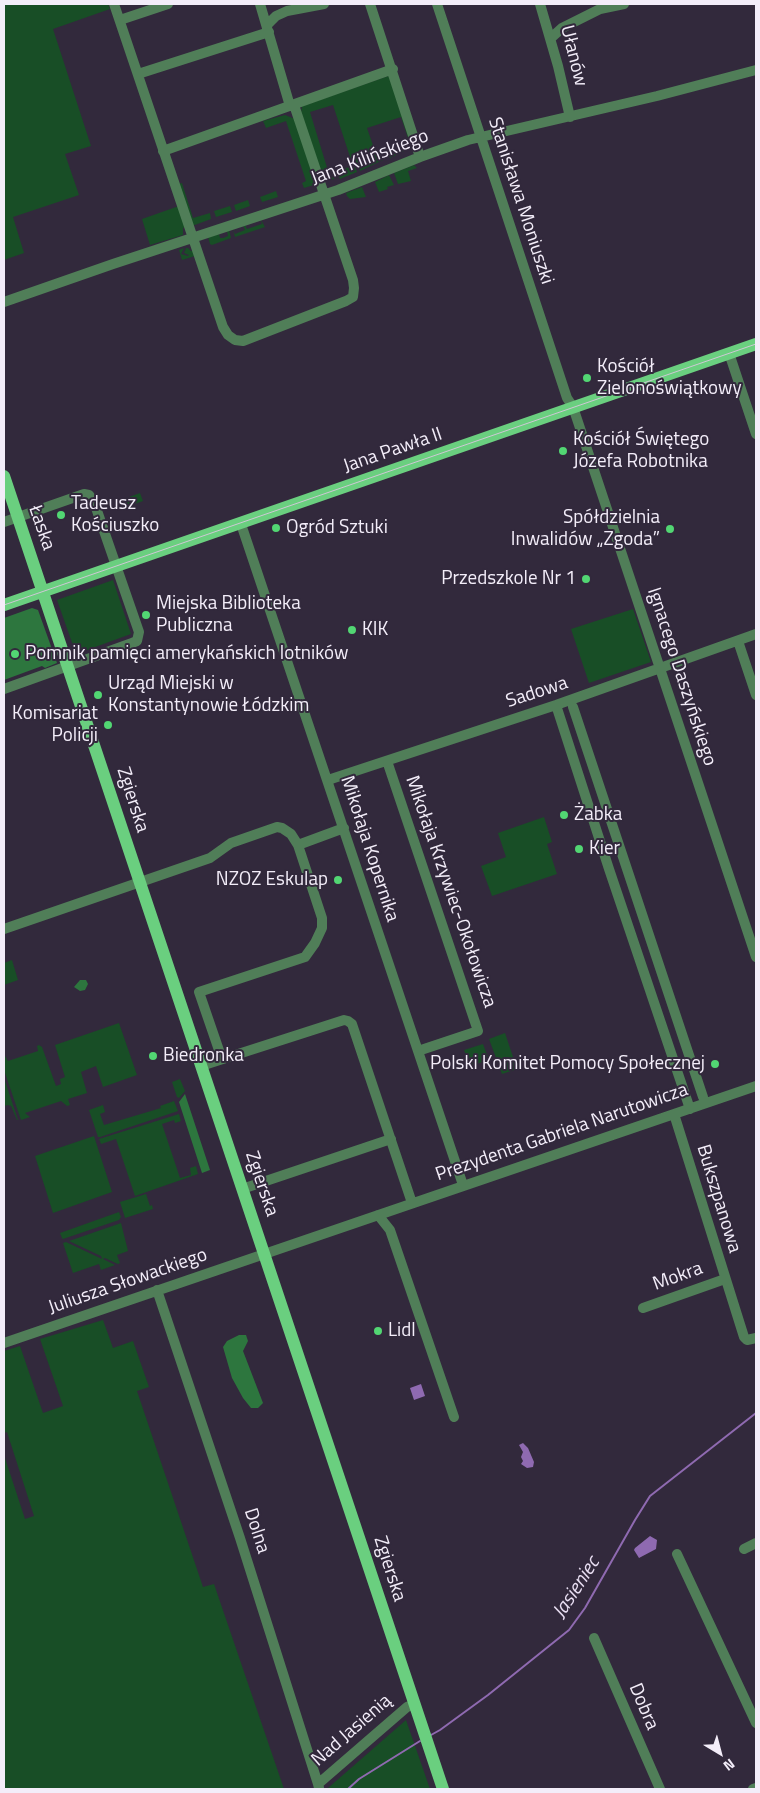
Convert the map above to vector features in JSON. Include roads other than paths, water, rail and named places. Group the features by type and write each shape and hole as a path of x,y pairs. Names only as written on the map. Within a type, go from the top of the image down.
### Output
{"main road":[{"name":"Jana Pawła II","path":"4,605 756,344"},
{"name":"Łaska","path":"4,476 42,592"},
{"name":"Zgierska","path":"42,592 443,1789"}],"street":[{"path":"114,4 223,327 228,335 235,340 243,341 346,302 352,297 354,288 353,280 292,106 260,4"},
{"path":"120,20 168,4"},
{"path":"138,74 268,28 276,16 287,11 324,4"},
{"path":"370,4 420,156"},
{"name":"Stanisława Moniuszki","path":"437,4 567,398 573,407"},
{"name":"Ułanów","path":"540,4 551,38 570,117"},
{"path":"551,38 562,28 600,9 624,4"},
{"path":"163,151 392,69"},
{"name":"Jana Kilińskiego","path":"4,302 324,195 364,181 420,156 480,137 570,117 756,70"},
{"path":"729,353 756,434"},
{"name":"Ignacego Daszyńskiego","path":"573,407 756,958"},
{"path":"4,522 84,494 89,495 94,502 139,632 137,641 4,689"},
{"name":"Mikołaja Kopernika","path":"241,524 463,1185"},
{"name":"Sadowa","path":"328,780 556,705 756,634"},
{"path":"738,641 756,694"},
{"path":"556,705 690,1109"},
{"path":"574,707 703,1097"},
{"name":"Mikołaja Krzywiec-Okołowicza","path":"387,761 478,1031 418,1051"},
{"path":"4,929 210,858 231,843 278,827 282,828 291,834 298,845 322,918 322,928 315,943 305,957 200,992 222,1059"},
{"path":"298,845 344,828"},
{"path":"609,869 625,864"},
{"path":"201,1066 344,1020 348,1021 352,1024 412,1203"},
{"path":"678,1077 694,1071"},
{"name":"Prezydenta Gabriela Narutowicza","path":"265,1254 756,1086"},
{"name":"Bukszpanowa","path":"674,1114 744,1337 747,1340 756,1338"},
{"path":"242,1189 391,1139"},
{"path":"378,1214 390,1230 454,1418"},
{"name":"Juliusza Słowackiego","path":"4,1343 265,1254"},
{"name":"Mokra","path":"643,1308 725,1279"},
{"name":"Dolna","path":"157,1290 240,1538 319,1787"},
{"path":"744,1549 756,1543"},
{"path":"677,1554 756,1723"},
{"name":"Dobra","path":"594,1638 660,1789"},
{"name":"Nad Jasienią","path":"319,1787 407,1707 415,1704"}],"waterway":[{"name":"Jasieniec","path":"431,1735 488,1695 569,1630 585,1608 650,1496 756,1413"},
{"name":"Jasieniec","path":"348,1789 359,1779 420,1741"}],"tram line":[{"path":"4,605 756,344"}],"place":[{"name":"Kościół Zielonoświątkowy","path":"587,378"},
{"name":"Kościół Świętego Józefa Robotnika","path":"563,451"},
{"name":"Tadeusz Kościuszko","path":"61,515"},
{"name":"Ogród Sztuki","path":"276,528"},
{"name":"Spółdzielnia Inwalidów „Zgoda”","path":"670,529"},
{"name":"Przedszkole Nr 1","path":"586,579"},
{"name":"Miejska Biblioteka Publiczna","path":"146,615"},
{"name":"KIK","path":"352,630"},
{"name":"Pomnik pamięci amerykańskich lotników","path":"15,654"},
{"name":"Urząd Miejski w Konstantynowie Łódzkim","path":"98,695"},
{"name":"Komisariat Policji","path":"108,725"},
{"name":"Żabka","path":"564,815"},
{"name":"Kier","path":"579,849"},
{"name":"NZOZ Eskulap","path":"338,880"},
{"name":"Biedronka","path":"153,1056"},
{"name":"Polski Komitet Pomocy Społecznej","path":"715,1064"},
{"name":"Lidl","path":"378,1331"}]}
